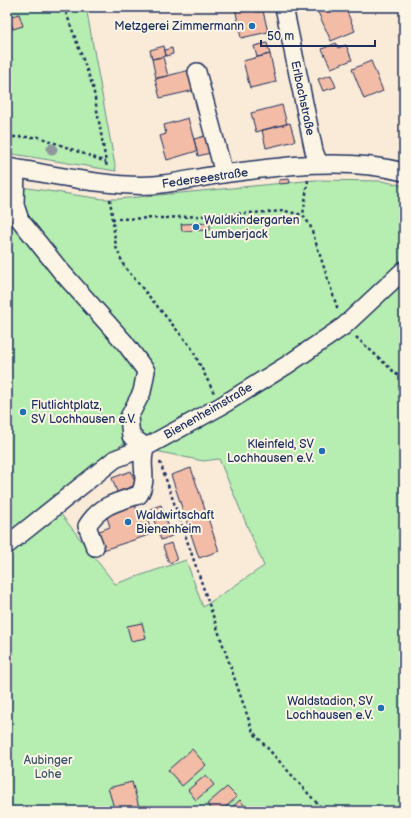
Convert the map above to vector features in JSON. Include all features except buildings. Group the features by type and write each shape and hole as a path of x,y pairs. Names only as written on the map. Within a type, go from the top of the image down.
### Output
{"street":[{"name":"Erlbachstraße","path":"284,7 314,151 319,164"},
{"path":"197,72 224,174"},
{"name":"Federseestraße","path":"12,168 110,183 153,185 224,174 319,164 381,166 404,172"},
{"path":"12,168 15,204 20,220 60,270 125,343 146,371 142,392 129,416 131,436 146,447 141,457 144,470 144,487 138,495 112,503 94,515 87,526 94,547"},
{"name":"Bienenheimstraße","path":"7,545 115,459 146,447 220,406 287,365 344,326 404,270"}],"path":[{"path":"64,7 93,87 110,183 112,219 116,247 124,266 191,347 220,406"},
{"path":"7,137 39,136 106,162"},
{"path":"303,215 308,181 319,164"},
{"path":"112,219 164,218 285,211 303,215 310,225 344,326 404,381"},
{"path":"146,447 160,462 253,732 324,811"}],"green space":[{"path":"7,7 86,7 116,171 7,153"},
{"name":"Aubinger Lohe","path":"315,180 382,181 404,186 404,811 7,811 7,185 103,199 118,199","holes":["122,444 203,461 219,459 264,566 203,607 186,560 115,584 57,509"]}],"place":[{"name":"Metzgerei Zimmermann","path":"252,26"},
{"name":"Waldkindergarten Lumberjack","path":"196,227"},
{"name":"Flutlichtplatz, SV Lochhausen e.V.","path":"23,412"},
{"name":"Kleinfeld, SV Lochhausen e.V.","path":"322,451"},
{"name":"Waldwirtschaft Bienenheim","path":"128,522"},
{"name":"Waldstadion, SV Lochhausen e.V.","path":"381,708"}]}
